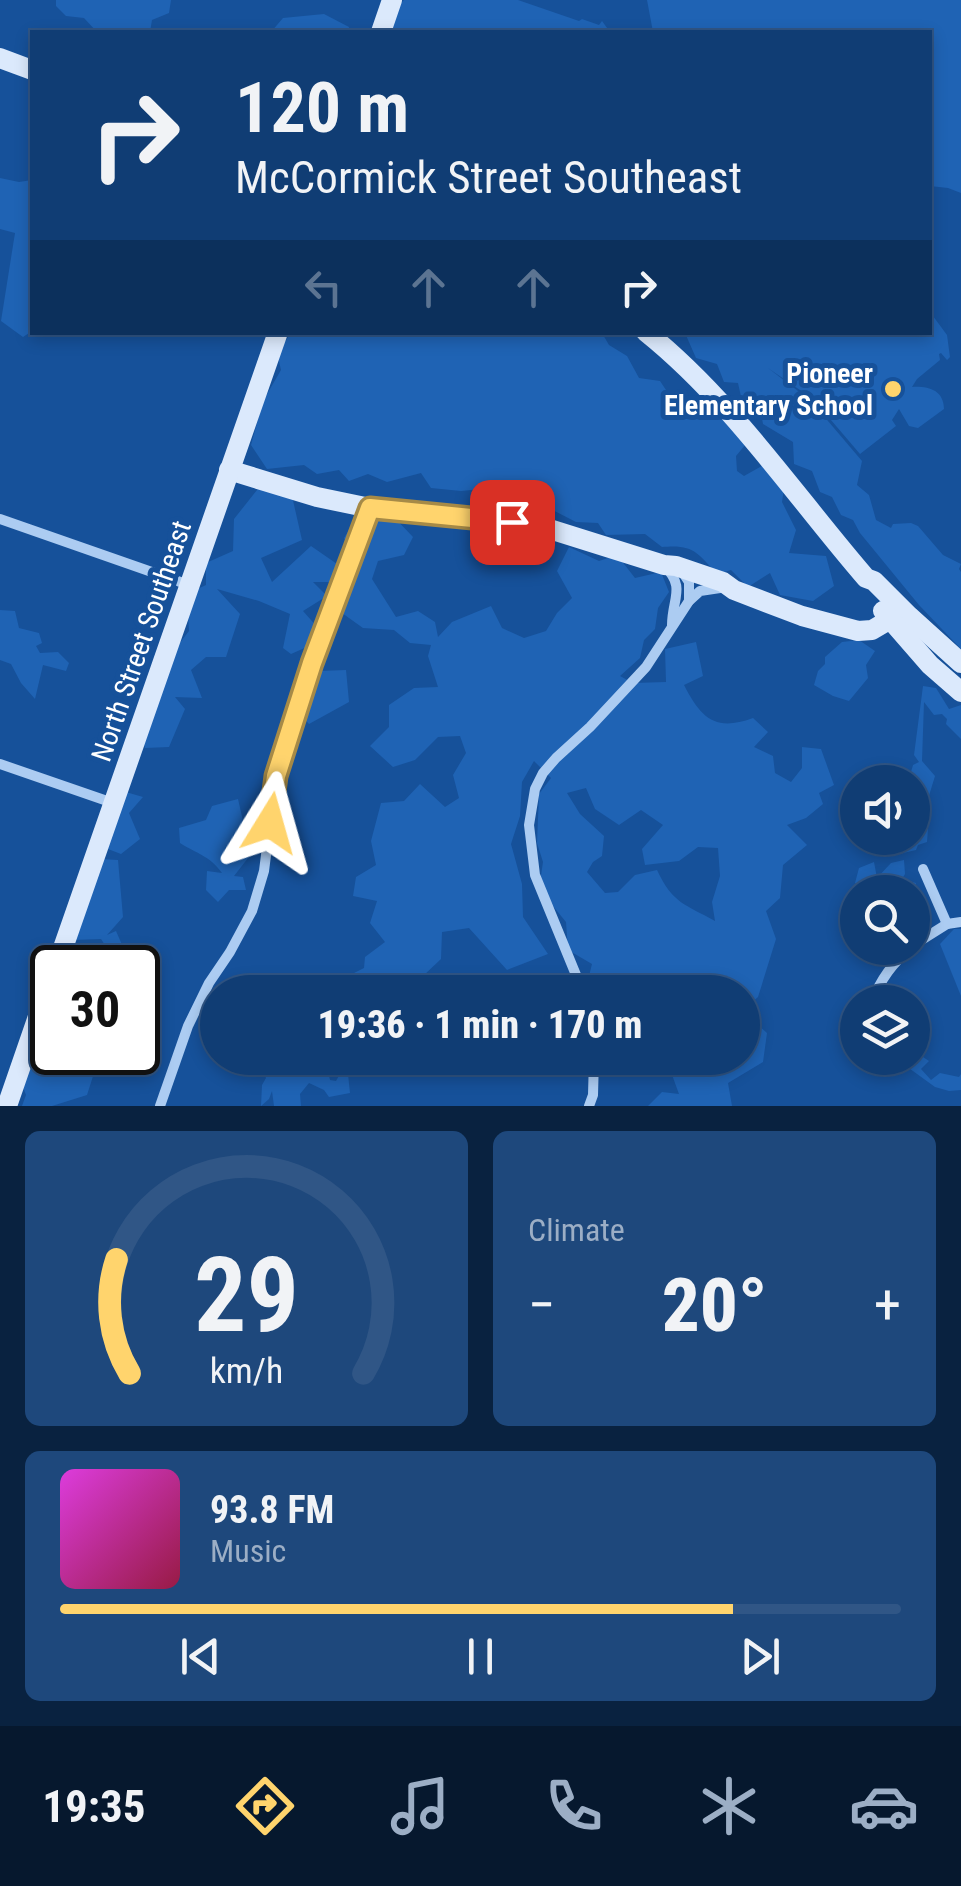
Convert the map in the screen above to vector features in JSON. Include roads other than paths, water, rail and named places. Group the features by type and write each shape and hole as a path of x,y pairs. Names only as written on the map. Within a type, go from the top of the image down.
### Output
{"street":[{"path":"382,30 392,0"},
{"path":"0,58 30,69"},
{"name":"North Street Southeast","path":"64,945 277,335"},
{"path":"649,335 732,416 866,578 868,588 889,620 961,692"},
{"path":"230,470 318,497 370,508 543,528 724,582 734,590"},
{"path":"160,1106 188,1026 209,982 252,911 264,871 276,776 312,663 370,508"},
{"path":"0,519 190,585"},
{"path":"670,566 688,582 689,601"},
{"path":"670,566 678,584 672,626"},
{"path":"866,578 874,580 961,663"},
{"path":"576,975 535,875 529,825 535,789 543,774 646,668 689,601 713,588 734,590 802,616 858,631 872,630 889,620"},
{"path":"0,764 113,804"},
{"path":"923,869 948,924"},
{"path":"930,936 948,924 961,922"},
{"path":"7,1106 30,1040"},
{"path":"589,1106 594,1075"}],"place":[{"name":"Pioneer Elementary School","path":"893,389"}]}
